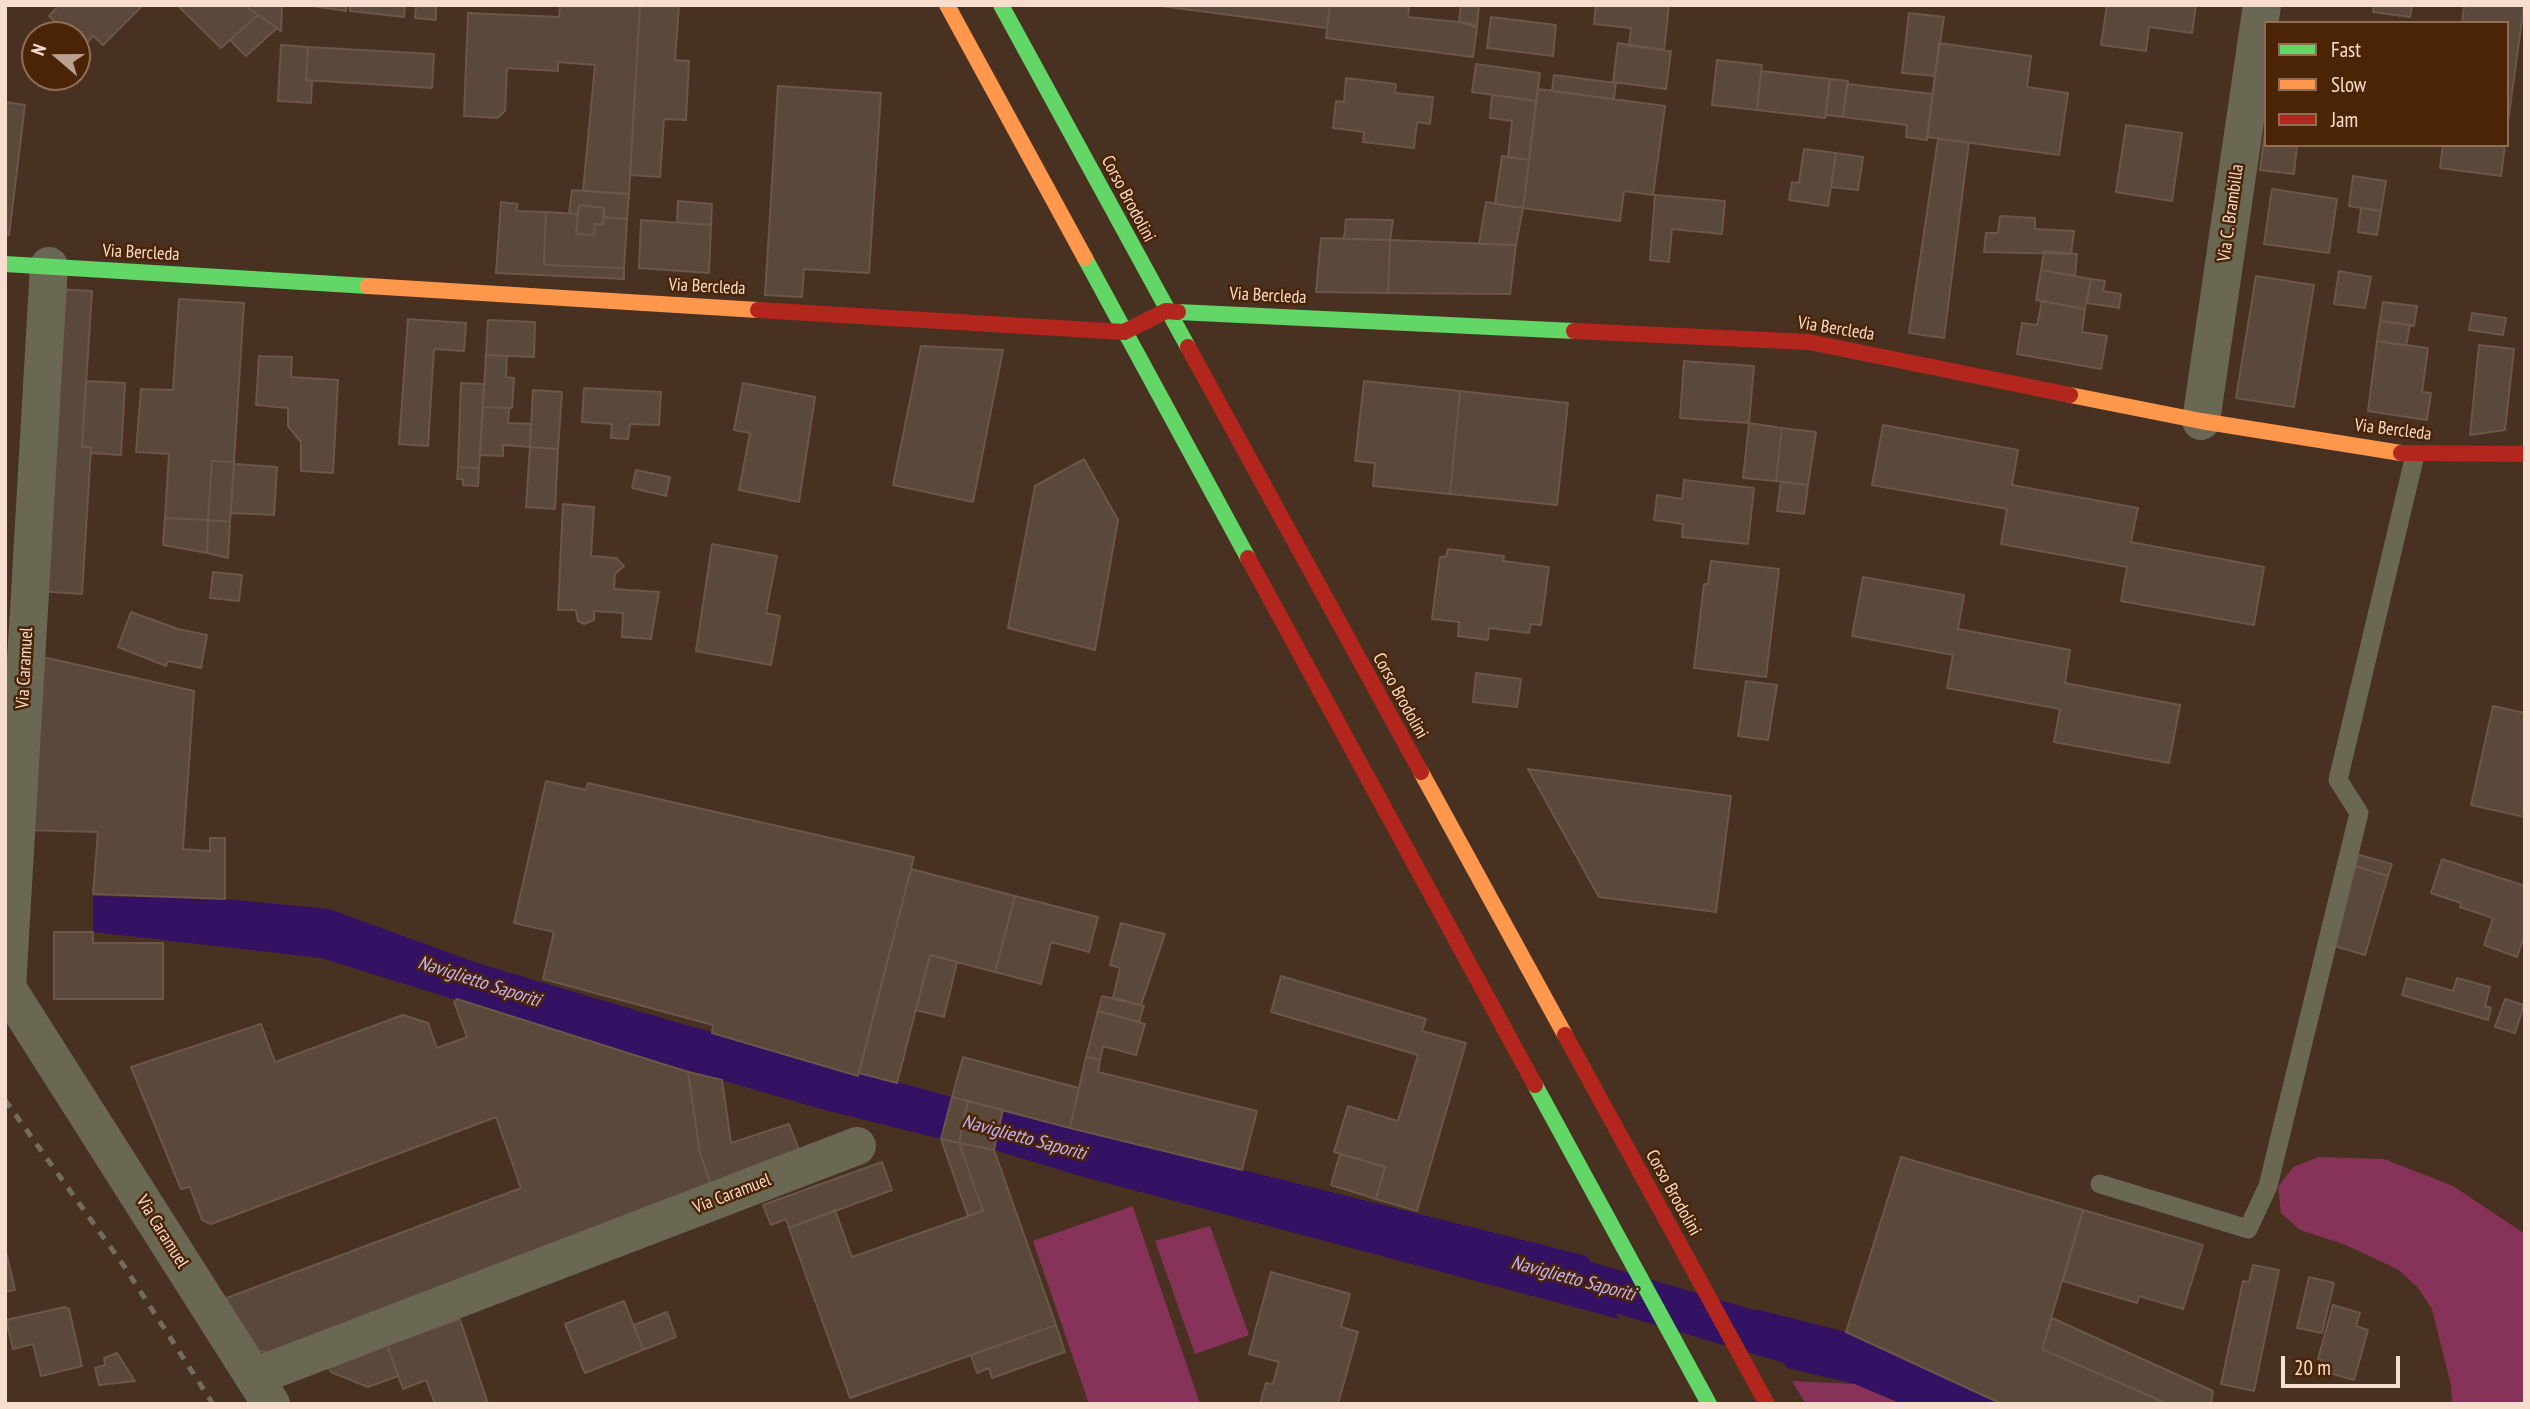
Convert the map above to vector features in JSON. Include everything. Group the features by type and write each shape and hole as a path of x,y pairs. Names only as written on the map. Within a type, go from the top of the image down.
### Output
{"main road":[{"path":"947,5 1683,1351 1709,1404"},
{"name":"Corso Brodolini","path":"1001,5 1166,311 1767,1404"},
{"name":"Via Bercleda","path":"5,264 1125,332 1166,311 1809,342 2201,421 2415,455 2525,454"}],"street":[{"name":"Via C. Brambilla","path":"2201,421 2262,5"},
{"name":"Via Caramuel","path":"49,266 7,988 263,1390 857,1146"}],"lane":[{"path":"2100,1184 2248,1229 2268,1186 2359,813 2339,780 2415,455"}],"shaded area":[{"path":"2319,1157 2384,1159 2453,1186 2525,1234 2525,1404 2452,1404 2451,1385 2432,1309 2418,1288 2399,1270 2346,1245 2300,1230 2281,1213 2278,1187 2293,1167"},
{"path":"1133,1206 1200,1404 1089,1404 1033,1241"},
{"path":"1210,1226 1249,1335 1195,1354 1155,1241"},
{"path":"1792,1381 1855,1384 1902,1404 1806,1404"}],"water":[{"path":"93,896 225,899 329,909 480,964 679,1023 952,1097 941,1139 821,1109 594,1043 321,958 93,932"},
{"path":"1003,1110 1587,1256 1619,1319 1080,1176 994,1150"},
{"path":"1755,1309 1846,1332 2002,1404 1902,1404 1855,1384 1787,1368"}],"building":[{"path":"59,5 143,5 103,45 93,36 91,38 91,21 55,21 49,16"},
{"path":"177,5 244,5 258,15 221,48"},
{"path":"244,5 282,5 281,31 277,28"},
{"path":"306,5 346,5 346,11"},
{"path":"350,5 405,5 404,17 350,11"},
{"path":"416,5 436,5 436,20 415,18"},
{"path":"560,5 640,5 629,194 583,191 595,65 558,62 558,71 507,68 505,111 497,118 464,116 468,13 559,17"},
{"path":"640,5 679,5 675,60 689,61 686,120 664,119 660,177 630,175"},
{"path":"1154,5 1330,5 1327,28"},
{"path":"1330,5 1396,5 1409,8 1408,17 1469,23 1477,27 1473,57 1326,38"},
{"path":"1461,5 1479,5 1477,27 1459,22"},
{"path":"1596,5 1669,5 1664,50 1629,46 1631,28 1594,24"},
{"path":"2107,5 2196,5 2192,33 2149,27 2146,51 2101,45"},
{"path":"2374,5 2412,5 2410,17 2373,12"},
{"path":"2458,5 2524,5 2509,114 2509,21 2462,21 2464,6"},
{"path":"1909,13 1944,17 1935,76 1902,73"},
{"path":"258,15 277,28 246,56 230,40"},
{"path":"1491,17 1556,25 1553,56 1487,48"},
{"path":"1618,43 1671,51 1666,89 1613,82"},
{"path":"1939,43 2031,56 2027,87 2068,93 2059,155 1927,137"},
{"path":"281,45 308,47 306,80 312,81 311,103 278,101"},
{"path":"308,47 434,54 432,88 306,80"},
{"path":"1717,60 1762,65 1757,110 1712,105"},
{"path":"1476,64 1540,73 1536,101 1472,92"},
{"path":"1761,71 1830,79 1825,118 1757,110"},
{"path":"1554,75 1616,83 1614,99 1552,91"},
{"path":"1346,78 1396,84 1395,93 1433,97 1430,124 1417,122 1414,148 1363,142 1364,132 1333,128 1336,101 1344,102"},
{"path":"1830,79 1848,81 1843,117 1826,115"},
{"path":"1847,84 1933,94 1927,140 1906,137 1907,125 1843,117"},
{"path":"778,86 881,93 869,273 804,269 802,297 765,295"},
{"path":"1538,89 1665,106 1653,195 1624,191 1620,221 1523,208"},
{"path":"1492,95 1536,101 1529,160 1508,157 1512,121 1490,118"},
{"path":"5,102 25,105 9,235 5,234"},
{"path":"2126,125 2182,133 2172,201 2116,192"},
{"path":"1938,139 1969,142 1944,338 1909,333"},
{"path":"2264,139 2264,147 2297,147 2294,174 2260,170"},
{"path":"2443,147 2505,147 2501,176 2440,168"},
{"path":"1804,149 1836,153 1828,206 1789,200 1792,182 1799,183"},
{"path":"1836,153 1863,157 1858,190 1831,187"},
{"path":"1502,156 1529,160 1523,208 1495,204"},
{"path":"2353,176 2386,181 2381,211 2349,206"},
{"path":"2272,189 2337,199 2329,253 2264,244"},
{"path":"572,190 629,194 627,219 604,217 604,208 579,205 578,214 569,214"},
{"path":"1655,195 1725,201 1722,234 1672,229 1669,262 1650,260"},
{"path":"678,201 712,204 711,225 677,222"},
{"path":"501,202 518,204 516,211 546,212 544,265 624,268 624,279 496,273"},
{"path":"1486,202 1523,208 1516,245 1479,244"},
{"path":"579,205 604,208 603,224 595,224 594,235 576,234"},
{"path":"2361,208 2381,211 2377,235 2358,232"},
{"path":"546,212 578,214 576,234 594,235 595,224 603,224 604,217 627,219 624,268 544,265"},
{"path":"2000,216 2035,218 2035,229 2074,231 2071,254 1984,252 1986,233 1998,233"},
{"path":"1346,219 1393,220 1390,240 1344,239"},
{"path":"641,220 711,225 709,273 639,268"},
{"path":"1321,238 1390,240 1388,293 1316,292"},
{"path":"1390,240 1516,245 1510,294 1388,293"},
{"path":"2044,251 2077,254 2075,276 2041,270"},
{"path":"2041,270 2091,279 2085,309 2036,300"},
{"path":"2339,271 2371,277 2365,308 2334,304"},
{"path":"2256,276 2314,285 2294,407 2236,398"},
{"path":"2091,279 2105,281 2103,291 2121,294 2119,308 2087,303"},
{"path":"57,289 92,291 82,447 91,447 82,594 38,591"},
{"path":"179,299 244,303 234,462 212,461 208,520 165,518 169,454 136,452 141,389 173,390"},
{"path":"2042,301 2085,309 2082,332 2107,336 2101,369 2017,354 2022,323 2037,325"},
{"path":"2383,302 2417,306 2414,326 2380,321"},
{"path":"2472,313 2506,318 2503,335 2469,330"},
{"path":"408,319 466,323 464,351 434,349 428,446 399,444"},
{"path":"488,320 535,322 534,357 486,355"},
{"path":"2380,321 2410,325 2406,346 2377,341"},
{"path":"2377,341 2428,348 2422,392 2431,393 2427,420 2368,411"},
{"path":"2479,345 2514,349 2505,430 2470,435"},
{"path":"921,346 1003,350 973,502 893,485"},
{"path":"486,355 507,356 506,377 514,378 512,408 483,407"},
{"path":"259,356 292,357 291,377 338,380 333,473 301,471 301,442 288,426 288,408 256,405"},
{"path":"1684,361 1754,366 1749,423 1680,418"},
{"path":"86,381 125,383 121,455 91,453 91,447 82,447"},
{"path":"1364,381 1460,391 1450,494 1373,486 1375,463 1355,461"},
{"path":"461,383 484,384 479,468 458,467"},
{"path":"743,383 815,397 799,502 739,490 750,433 734,430"},
{"path":"584,388 661,392 659,425 630,424 628,439 611,438 612,424 582,422"},
{"path":"533,390 562,392 558,449 530,447"},
{"path":"1460,391 1568,403 1557,505 1450,494"},
{"path":"483,407 509,408 508,423 531,424 530,447 503,445 503,456 480,455"},
{"path":"1749,423 1782,428 1776,481 1743,478"},
{"path":"1883,425 2018,450 2012,485 2138,508 2131,542 2264,567 2254,625 2121,601 2127,567 2001,544 2007,509 1872,485"},
{"path":"1782,428 1816,432 1808,485 1776,481"},
{"path":"530,447 558,449 555,509 526,507"},
{"path":"1084,459 1118,520 1095,650 1008,628 1035,486"},
{"path":"212,461 234,462 230,522 208,520"},
{"path":"234,464 277,467 274,515 231,513"},
{"path":"458,467 479,468 478,486 463,485 463,479 457,479"},
{"path":"636,470 670,477 666,496 632,488"},
{"path":"1684,480 1754,488 1748,544 1682,537 1683,524 1654,520 1657,495 1682,499"},
{"path":"1781,482 1808,485 1804,514 1777,511"},
{"path":"563,504 594,507 591,556 616,558 624,566 615,574 614,589 659,592 651,639 622,637 623,613 594,611 594,620 584,624 578,621 576,610 558,610"},
{"path":"165,518 208,520 207,553 163,545"},
{"path":"208,520 230,522 228,558 207,553"},
{"path":"712,544 777,556 766,613 780,616 771,665 696,651"},
{"path":"1448,549 1504,556 1503,561 1549,567 1541,625 1531,624 1529,633 1489,628 1488,640 1458,636 1459,622 1432,619 1440,557 1446,557"},
{"path":"1711,561 1779,569 1766,677 1694,668 1704,584 1708,584"},
{"path":"213,572 242,575 239,601 210,598"},
{"path":"1863,577 1964,595 1958,629 2070,650 2065,683 2180,705 2169,763 2054,742 2060,709 1947,688 1953,655 1852,636"},
{"path":"131,612 178,629 207,635 201,668 168,661 166,666 118,647"},
{"path":"34,655 194,691 183,849 210,851 210,838 225,838 225,899 93,894 98,832 23,830"},
{"path":"1476,673 1521,679 1517,707 1473,702"},
{"path":"1746,681 1777,685 1768,740 1738,736"},
{"path":"2493,706 2525,713 2525,817 2471,805"},
{"path":"1528,769 1731,796 1716,912 1599,897"},
{"path":"546,781 586,790 588,783 914,857 858,1076 712,1033 713,1025 543,979 554,932 514,923"},
{"path":"2359,855 2392,864 2388,876 2355,866"},
{"path":"2442,859 2525,886 2525,934 2517,957 2484,945 2493,918 2460,907 2461,903 2431,893"},
{"path":"2355,866 2388,876 2365,955 2331,945"},
{"path":"911,869 1015,896 995,972 930,955 897,1083 859,1073"},
{"path":"1015,896 1098,917 1089,952 1051,942 1041,984 995,972"},
{"path":"1121,923 1165,934 1141,1005 1113,998 1120,968 1110,965"},
{"path":"54,932 93,932 93,943 163,943 163,999 54,999"},
{"path":"930,955 957,962 944,1017 916,1010"},
{"path":"1281,976 1426,1019 1422,1031 1466,1043 1417,1211 1376,1199 1385,1167 1334,1152 1348,1106 1398,1121 1418,1055 1271,1012"},
{"path":"2407,978 2453,991 2457,978 2490,987 2485,1006 2491,1008 2488,1020 2402,995"},
{"path":"1102,996 1144,1006 1139,1022 1098,1011"},
{"path":"457,999 688,1072 700,1153 711,1185 268,1353 253,1349 221,1300 521,1188 496,1117 211,1224 202,1220 190,1187 181,1189 131,1067 261,1024 275,1062 403,1015 428,1023 437,1048 467,1037 454,1002"},
{"path":"2505,999 2524,1005 2515,1033 2495,1027"},
{"path":"1098,1011 1145,1024 1136,1055 1103,1046 1100,1060 1086,1057"},
{"path":"963,1057 1079,1088 1070,1128 952,1097"},
{"path":"1086,1057 1100,1060 1098,1072 1257,1111 1242,1170 1070,1128"},
{"path":"688,1072 722,1080 731,1143 789,1124 800,1152 711,1185 700,1153"},
{"path":"952,1097 968,1101 959,1143 941,1139"},
{"path":"968,1101 1003,1110 994,1150 959,1143"},
{"path":"941,1139 959,1143 983,1211 968,1216"},
{"path":"959,1143 994,1150 1056,1325 850,1398 789,1228 835,1210 852,1257 983,1211"},
{"path":"1340,1154 1385,1167 1376,1199 1331,1185"},
{"path":"1901,1157 2083,1210 2042,1349 2168,1404 2002,1404 1846,1332"},
{"path":"882,1162 892,1190 789,1228 786,1219 771,1225 763,1205"},
{"path":"2083,1210 2203,1245 2183,1309 2139,1296 2137,1303 2063,1281"},
{"path":"5,1252 15,1290 5,1292"},
{"path":"2253,1265 2279,1270 2254,1391 2221,1384 2243,1281 2249,1282"},
{"path":"1271,1272 1350,1294 1341,1327 1358,1332 1338,1404 1260,1404 1266,1383 1273,1384 1279,1362 1249,1354"},
{"path":"2309,1277 2334,1283 2322,1333 2297,1328"},
{"path":"624,1301 643,1350 585,1373 565,1324"},
{"path":"2333,1305 2360,1313 2356,1326 2368,1330 2354,1380 2319,1370 2322,1360 2318,1359"},
{"path":"65,1307 69,1309 82,1366 41,1376 33,1344 13,1349 6,1320"},
{"path":"667,1312 676,1337 643,1350 634,1325"},
{"path":"2052,1318 2213,1391 2211,1404 2168,1404 2042,1349"},
{"path":"460,1319 488,1404 435,1404 426,1380 403,1389 387,1345"},
{"path":"1056,1325 1065,1352 992,1378 989,1368 977,1373 971,1355"},
{"path":"387,1345 398,1376 368,1387 331,1372 329,1368"},
{"path":"117,1353 135,1381 99,1385 95,1368 105,1365 104,1358"}],"waterway":[{"name":"Naviglietto Saporiti","path":"1547,1271 1825,1353"}],"railway":[{"path":"5,1100 124,1266 213,1404"}],"traffic: fast":[{"path":"1001,5 1188,347"},
{"path":"1085,258 1248,558"},
{"path":"5,264 368,286"},
{"path":"1178,312 1574,331"},
{"path":"1535,1085 1709,1404"}],"traffic: slow":[{"path":"947,5 1085,258"},
{"path":"368,286 758,310"},
{"path":"2070,395 2201,421 2401,453"},
{"path":"1421,772 1565,1035"}],"traffic: jam":[{"path":"758,310 1124,332 1166,311 1178,312"},
{"path":"1574,331 1809,342 2070,395"},
{"path":"1188,347 1421,772"},
{"path":"2401,453 2525,454"},
{"path":"1248,558 1535,1085"},
{"path":"1565,1035 1767,1404"}]}
